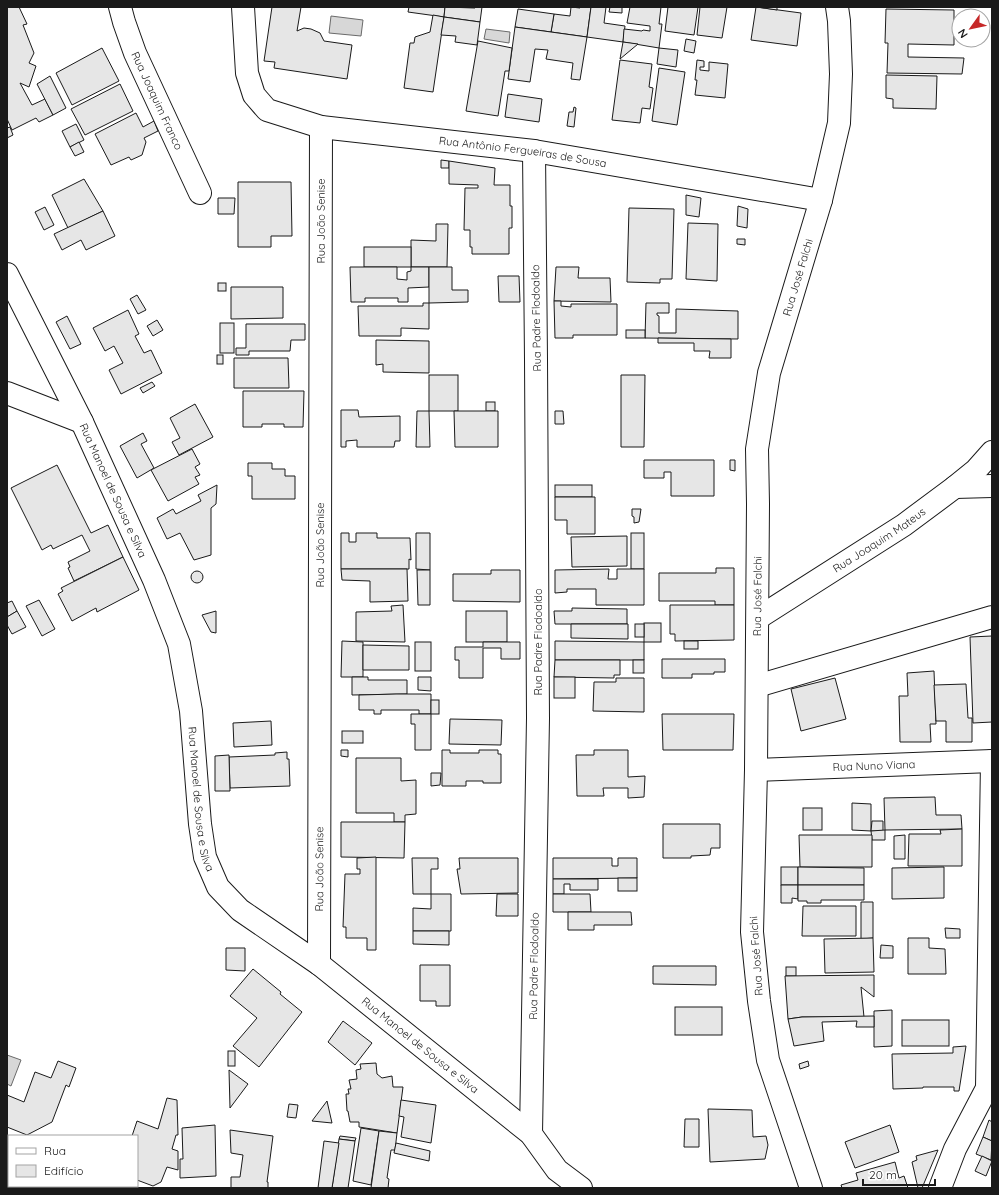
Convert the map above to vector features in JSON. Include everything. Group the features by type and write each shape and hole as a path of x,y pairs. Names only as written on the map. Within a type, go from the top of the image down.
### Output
{"street":[{"name":"Rua Joaquim Franco","path":"120,7 135,53 200,192"},
{"name":"Rua Antônio Fergueiras de Sousa","path":"243,7 247,73 254,96 267,110 321,127 534,151 821,200"},
{"name":"Rua José Falchi","path":"811,1188 768,1060 759,1001 752,932 758,618 757,449 769,373 821,200 838,123 841,74 839,21 836,7"},
{"name":"Rua João Senise","path":"319,964 321,127"},
{"name":"Rua Padre Flodoaldo","path":"532,1134 538,718 534,151"},
{"name":"Rua Manoel de Sousa e Silva","path":"7,274 82,422 154,580 179,644 191,711 200,824 205,857 218,887 240,910 319,964 532,1134 557,1170 581,1188"},
{"path":"7,393 82,422"},
{"name":"Rua Joaquim Mateus","path":"758,618 904,525 955,488 976,470 992,452"},
{"path":"955,488 992,486"},
{"path":"757,686 992,617"},
{"path":"940,1188 955,1149 990,1085 992,761"},
{"name":"Rua Nuno Viana","path":"756,770 992,761"}],"shaded area":[{"path":"331,16 363,20 361,36 329,33"},
{"path":"486,29 510,32 509,43 484,39"},
{"path":"7,1055 21,1060 11,1086 7,1084"}],"building":[{"path":"7,7 19,7 27,24 23,25 34,53 29,63 36,66 29,87 20,83 32,105 45,99 53,115 39,122 36,118 12,130 7,119"},
{"path":"272,7 301,7 297,31 304,28 311,29 320,33 324,41 352,45 347,79 274,68 275,62 264,61"},
{"path":"409,7 445,7 444,17 408,12"},
{"path":"445,7 482,7 480,22 444,17"},
{"path":"571,7 591,7 587,37 551,32 554,14 570,16"},
{"path":"591,7 606,7 604,23 625,26 623,42 587,37"},
{"path":"610,7 622,7 622,13 609,12"},
{"path":"630,7 661,7 659,24 662,24 659,48 623,42 624,29 650,31 650,26 627,23"},
{"path":"668,7 698,7 694,35 665,31"},
{"path":"700,7 727,7 722,38 697,35"},
{"path":"756,7 801,13 797,46 751,40"},
{"path":"757,7 777,7 777,10"},
{"path":"518,9 554,14 551,32 515,27"},
{"path":"886,9 951,10 951,45 908,44 908,57 964,58 962,74 887,73 888,43 885,43"},
{"path":"433,15 444,17 433,92 404,88 410,43 414,43 415,37 430,32"},
{"path":"444,17 480,22 477,45 455,42 456,36 441,35"},
{"path":"515,27 587,37 580,80 571,79 573,63 546,59 548,50 535,49 530,82 508,79"},
{"path":"686,39 696,41 694,53 684,51"},
{"path":"478,41 512,48 509,71 505,71 498,116 466,111"},
{"path":"623,42 638,44 620,59"},
{"path":"102,48 119,81 72,105 56,73"},
{"path":"659,48 678,50 676,67 657,64"},
{"path":"620,60 652,64 649,87 653,88 650,109 642,108 640,123 612,120"},
{"path":"697,60 704,61 704,67 700,67 700,70 709,71 709,62 728,64 725,98 695,95"},
{"path":"659,68 685,72 677,125 652,121"},
{"path":"886,75 937,76 936,109 893,108 893,99 886,98"},
{"path":"50,76 66,108 53,115 37,84"},
{"path":"120,84 133,111 85,135 71,109"},
{"path":"508,94 542,99 539,122 505,117"},
{"path":"574,107 576,108 574,127 567,126 569,112 573,112"},
{"path":"136,113 143,127 154,121 158,131 144,138 146,142 142,155 131,160 129,157 111,165 95,134"},
{"path":"76,124 84,140 70,147 62,131"},
{"path":"10,127 13,135 7,138 7,128"},
{"path":"79,142 84,152 75,156 70,147"},
{"path":"441,160 449,161 449,168 441,168"},
{"path":"449,161 495,168 494,185 510,185 512,228 509,228 509,254 472,254 472,247 470,247 470,230 464,230 465,188 478,188 478,185 449,184"},
{"path":"84,179 103,211 68,228 52,195"},
{"path":"238,182 291,182 292,236 271,236 271,247 238,247"},
{"path":"686,195 701,198 699,217 686,215"},
{"path":"218,198 235,198 234,214 218,214"},
{"path":"738,206 748,209 747,228 737,226"},
{"path":"45,207 54,225 44,230 35,212"},
{"path":"629,208 674,209 672,279 660,279 660,283 627,282"},
{"path":"103,211 115,236 86,250 81,240 62,250 54,234"},
{"path":"688,223 718,224 717,281 686,279"},
{"path":"436,224 448,224 447,267 411,267 411,240 436,241"},
{"path":"737,239 745,239 745,245 737,244"},
{"path":"364,247 411,247 411,267 364,267"},
{"path":"350,267 397,267 397,279 407,280 407,272 411,271 411,267 429,267 429,287 408,288 408,302 398,302 398,298 365,298 365,302 351,302"},
{"path":"429,267 452,267 452,290 468,290 468,302 429,303"},
{"path":"556,267 579,267 578,278 610,278 611,302 554,301"},
{"path":"498,276 519,276 520,302 499,302"},
{"path":"218,283 226,283 226,291 218,291"},
{"path":"231,287 283,287 283,318 231,319"},
{"path":"137,295 146,310 138,314 130,299"},
{"path":"554,301 561,301 561,306 571,307 571,304 617,304 617,335 573,335 573,338 555,338"},
{"path":"423,303 429,303 429,329 401,328 401,336 359,336 358,306 423,306"},
{"path":"646,303 669,303 669,313 657,313 659,316 659,333 676,333 676,309 738,311 738,339 645,338"},
{"path":"128,310 139,334 135,336 144,353 151,350 162,373 121,394 109,370 123,363 114,346 105,351 93,328"},
{"path":"67,316 81,344 70,349 56,322"},
{"path":"157,320 163,330 153,336 147,326"},
{"path":"220,323 234,323 234,353 220,353"},
{"path":"246,324 305,324 305,340 291,340 290,351 249,351 249,355 236,355 236,348 246,348"},
{"path":"626,330 645,330 645,338 626,338"},
{"path":"658,338 731,339 731,358 709,358 710,351 694,351 694,343 658,343"},
{"path":"376,340 429,341 429,373 383,372 383,364 376,365"},
{"path":"217,355 223,355 223,364 217,364"},
{"path":"234,358 288,358 289,388 234,388"},
{"path":"429,375 458,375 458,411 429,411"},
{"path":"621,375 645,375 644,447 621,447"},
{"path":"152,382 155,386 143,393 140,388"},
{"path":"243,391 304,391 303,427 284,427 284,424 262,424 262,427 243,427"},
{"path":"486,402 495,402 495,411 486,411"},
{"path":"195,404 213,437 179,455 172,442 180,438 170,418"},
{"path":"341,410 358,410 359,417 400,416 400,441 395,441 394,447 357,447 357,440 346,441 346,447 341,447"},
{"path":"417,411 429,411 430,447 416,447"},
{"path":"454,411 498,411 498,447 455,447"},
{"path":"555,411 563,411 564,424 555,424"},
{"path":"143,433 147,441 141,444 154,468 137,478 120,446"},
{"path":"192,449 200,464 195,467 200,475 195,477 199,484 168,501 151,470"},
{"path":"644,460 714,460 714,496 671,496 671,472 664,472 664,478 644,478"},
{"path":"730,460 735,460 735,471 730,470"},
{"path":"248,463 272,463 272,469 285,469 285,476 295,476 295,499 252,499 252,476 248,476"},
{"path":"57,465 91,533 108,525 123,557 74,581 68,568 70,567 68,562 90,551 82,535 53,549 51,545 42,550 11,488"},
{"path":"217,485 216,504 211,508 211,555 194,560 180,533 167,539 157,518 173,509 176,514 201,501 198,495"},
{"path":"555,485 592,485 592,497 555,497"},
{"path":"555,497 595,497 595,534 567,534 567,520 555,520"},
{"path":"632,509 641,509 639,522 634,523"},
{"path":"341,533 349,533 349,542 356,542 356,533 377,533 377,538 410,538 411,560 409,559 409,569 341,569"},
{"path":"416,533 430,533 430,570 416,569"},
{"path":"631,533 644,533 644,569 631,569"},
{"path":"627,536 627,566 572,567 571,537"},
{"path":"123,557 139,590 97,612 96,608 72,621 58,594 63,591 61,588"},
{"path":"716,568 734,568 734,605 715,605 715,601 659,601 659,573 716,573"},
{"path":"341,569 407,569 408,601 370,602 370,581 342,580"},
{"path":"609,569 608,579 617,579 617,569 644,569 644,605 596,605 596,589 567,589 567,592 555,593 555,570"},
{"path":"417,570 430,570 430,605 418,605"},
{"path":"491,570 520,570 520,602 453,601 453,574 491,574"},
{"path":"195,571 199,571 203,577 199,583 195,583 191,579 191,575"},
{"path":"39,600 55,629 42,636 26,606"},
{"path":"12,601 17,611 7,617 7,603"},
{"path":"403,605 405,642 356,641 356,612 392,611 391,606"},
{"path":"670,605 734,605 734,640 675,641 675,634 670,634"},
{"path":"572,608 627,609 627,624 555,624 554,611 572,611"},
{"path":"17,611 26,627 12,634 7,625 7,617"},
{"path":"216,611 216,633 211,632 202,615"},
{"path":"466,611 507,611 507,642 466,642"},
{"path":"644,623 661,623 661,642 644,642"},
{"path":"571,624 628,624 628,639 571,638"},
{"path":"635,624 644,624 644,637 635,637"},
{"path":"992,636 992,722 973,723 970,637"},
{"path":"342,641 363,642 363,677 341,677"},
{"path":"555,641 644,642 644,660 555,660"},
{"path":"684,641 698,641 698,649 684,649"},
{"path":"415,642 431,642 431,671 415,671"},
{"path":"483,642 520,642 520,659 501,659 501,648 483,648 483,678 459,678 459,660 455,660 455,647 483,647"},
{"path":"363,645 409,646 409,670 363,670"},
{"path":"662,659 725,659 725,672 714,672 714,674 692,674 692,678 662,678"},
{"path":"555,660 620,660 620,675 614,675 614,678 554,677"},
{"path":"633,660 644,660 644,673 633,673"},
{"path":"934,671 936,724 930,724 931,742 900,742 899,696 908,696 907,673"},
{"path":"352,677 368,677 368,680 407,680 407,694 352,695"},
{"path":"418,677 431,677 431,691 418,690"},
{"path":"554,677 575,677 575,698 554,698"},
{"path":"616,678 644,678 644,712 593,711 594,682 616,682"},
{"path":"835,678 846,719 801,731 791,689"},
{"path":"966,684 968,718 972,718 972,742 946,742 946,721 936,721 934,685"},
{"path":"431,694 431,714 419,714 419,710 381,710 381,714 374,714 374,710 359,710 359,695"},
{"path":"431,700 439,700 439,714 431,714"},
{"path":"411,714 431,714 431,750 415,750 415,724 411,724"},
{"path":"662,714 734,714 733,750 663,750"},
{"path":"450,719 502,720 501,745 449,744"},
{"path":"271,721 272,745 234,747 233,723"},
{"path":"342,731 363,731 363,743 342,743"},
{"path":"341,750 348,750 348,757 341,756"},
{"path":"442,750 450,750 450,753 479,753 479,750 498,750 498,754 501,754 501,783 466,781 466,786 442,786"},
{"path":"594,750 628,750 628,777 645,776 644,797 628,798 628,788 603,788 604,796 577,796 576,755 594,755"},
{"path":"287,752 287,759 289,759 290,786 230,788 229,757 275,755 275,753"},
{"path":"229,755 230,791 215,791 215,756"},
{"path":"356,758 401,758 401,781 416,780 416,814 405,815 405,822 394,822 394,813 356,813"},
{"path":"431,773 441,773 440,785 431,786"},
{"path":"935,797 936,815 961,815 962,829 885,830 884,798"},
{"path":"852,803 871,804 871,831 852,830"},
{"path":"803,808 822,808 822,830 803,830"},
{"path":"872,821 883,821 883,831 871,831"},
{"path":"341,822 405,822 404,858 341,857"},
{"path":"663,824 720,824 720,848 711,848 710,855 691,856 691,858 663,858"},
{"path":"962,829 962,866 908,866 909,834 941,834 940,830"},
{"path":"885,830 885,840 872,840 871,831"},
{"path":"799,835 872,835 872,867 800,867"},
{"path":"905,835 905,859 894,859 894,836"},
{"path":"376,857 376,950 367,950 367,938 346,938 346,927 343,927 345,874 360,874 360,869 357,869 357,858"},
{"path":"412,858 438,858 438,869 431,869 431,894 413,894"},
{"path":"459,858 518,858 518,893 461,894 457,869 460,869"},
{"path":"553,858 612,858 612,866 618,866 618,858 637,858 637,878 553,879"},
{"path":"781,867 798,867 798,885 781,885"},
{"path":"798,867 864,868 864,885 798,885"},
{"path":"944,867 944,898 892,899 892,868"},
{"path":"618,878 637,878 637,891 618,891"},
{"path":"553,879 598,879 598,890 570,890 570,884 564,884 564,894 553,894"},
{"path":"781,885 798,885 798,899 792,898 792,903 781,903"},
{"path":"798,885 864,885 864,900 821,900 821,903 807,903 807,901 798,901"},
{"path":"431,894 451,894 451,931 413,931 413,908 431,909"},
{"path":"497,894 518,894 518,916 496,916"},
{"path":"553,894 590,894 591,912 553,912"},
{"path":"861,902 873,902 873,938 861,939"},
{"path":"803,906 856,906 856,936 802,936"},
{"path":"568,912 631,912 632,925 594,925 594,930 568,930"},
{"path":"945,928 960,929 960,938 946,938"},
{"path":"413,931 449,931 449,945 413,944"},
{"path":"873,938 874,972 825,973 824,939"},
{"path":"908,938 929,938 929,948 945,949 946,974 908,974"},
{"path":"881,945 893,946 893,958 880,958"},
{"path":"226,948 245,948 245,971 226,970"},
{"path":"420,965 450,965 450,1006 436,1006 436,1001 420,1001"},
{"path":"653,966 716,966 716,985 653,984"},
{"path":"786,967 796,967 796,976 786,976"},
{"path":"253,969 302,1012 259,1067 233,1046 257,1018 230,996"},
{"path":"874,975 874,997 861,987 864,1017 802,1017 788,1019 785,976"},
{"path":"675,1007 722,1007 722,1035 675,1035"},
{"path":"892,1010 892,1046 874,1047 874,1011"},
{"path":"874,1016 874,1027 856,1027 857,1021 822,1022 824,1041 794,1046 788,1019 802,1017"},
{"path":"902,1020 949,1020 949,1046 902,1046"},
{"path":"343,1021 372,1043 355,1065 328,1042"},
{"path":"966,1046 959,1091 954,1091 954,1087 893,1089 892,1054 953,1053 953,1047"},
{"path":"228,1051 235,1051 235,1066 228,1066"},
{"path":"58,1061 76,1068 69,1087 66,1085 52,1122 27,1135 7,1127 7,1095 24,1102 35,1072 51,1078"},
{"path":"808,1061 809,1066 800,1069 799,1064"},
{"path":"376,1063 377,1074 382,1078 392,1076 393,1087 403,1087 397,1133 359,1127 359,1122 350,1122 347,1111 346,1094 349,1094 348,1089 351,1089 349,1080 357,1079 356,1070 361,1069 360,1064"},
{"path":"229,1070 248,1084 230,1108"},
{"path":"167,1098 177,1100 178,1135 176,1135 172,1149 178,1151 178,1170 167,1167 161,1182 153,1186 138,1180 138,1135 132,1135 137,1121 158,1129"},
{"path":"401,1100 436,1105 431,1143 401,1137 404,1117 399,1116"},
{"path":"327,1101 332,1123 312,1121"},
{"path":"289,1104 298,1105 296,1118 287,1117"},
{"path":"708,1109 752,1110 753,1137 766,1136 768,1145 765,1159 710,1162"},
{"path":"685,1119 699,1119 699,1147 684,1147"},
{"path":"989,1120 992,1122 992,1141 983,1137"},
{"path":"215,1125 216,1176 180,1178 180,1159 183,1159 182,1128"},
{"path":"890,1125 899,1152 855,1168 845,1142"},
{"path":"361,1128 379,1131 371,1185 353,1181"},
{"path":"230,1130 273,1136 267,1182 268,1188 231,1188 231,1177 240,1177 243,1155 231,1153"},
{"path":"379,1131 397,1133 395,1150 391,1150 387,1178 389,1179 388,1188 371,1188"},
{"path":"340,1136 356,1138 355,1141 339,1139"},
{"path":"983,1137 992,1141 991,1160 976,1154"},
{"path":"339,1139 355,1141 348,1188 332,1188"},
{"path":"324,1141 339,1143 332,1188 318,1188"},
{"path":"396,1143 430,1151 429,1161 394,1153"},
{"path":"938,1150 922,1188 918,1188 912,1162 917,1160 916,1156"},
{"path":"982,1156 992,1161 986,1176 975,1171"},
{"path":"895,1162 899,1178 904,1176 908,1188 842,1188 841,1185 858,1180 856,1173"},
{"path":"7,1178 8,1187 14,1187 7,1188"}]}
